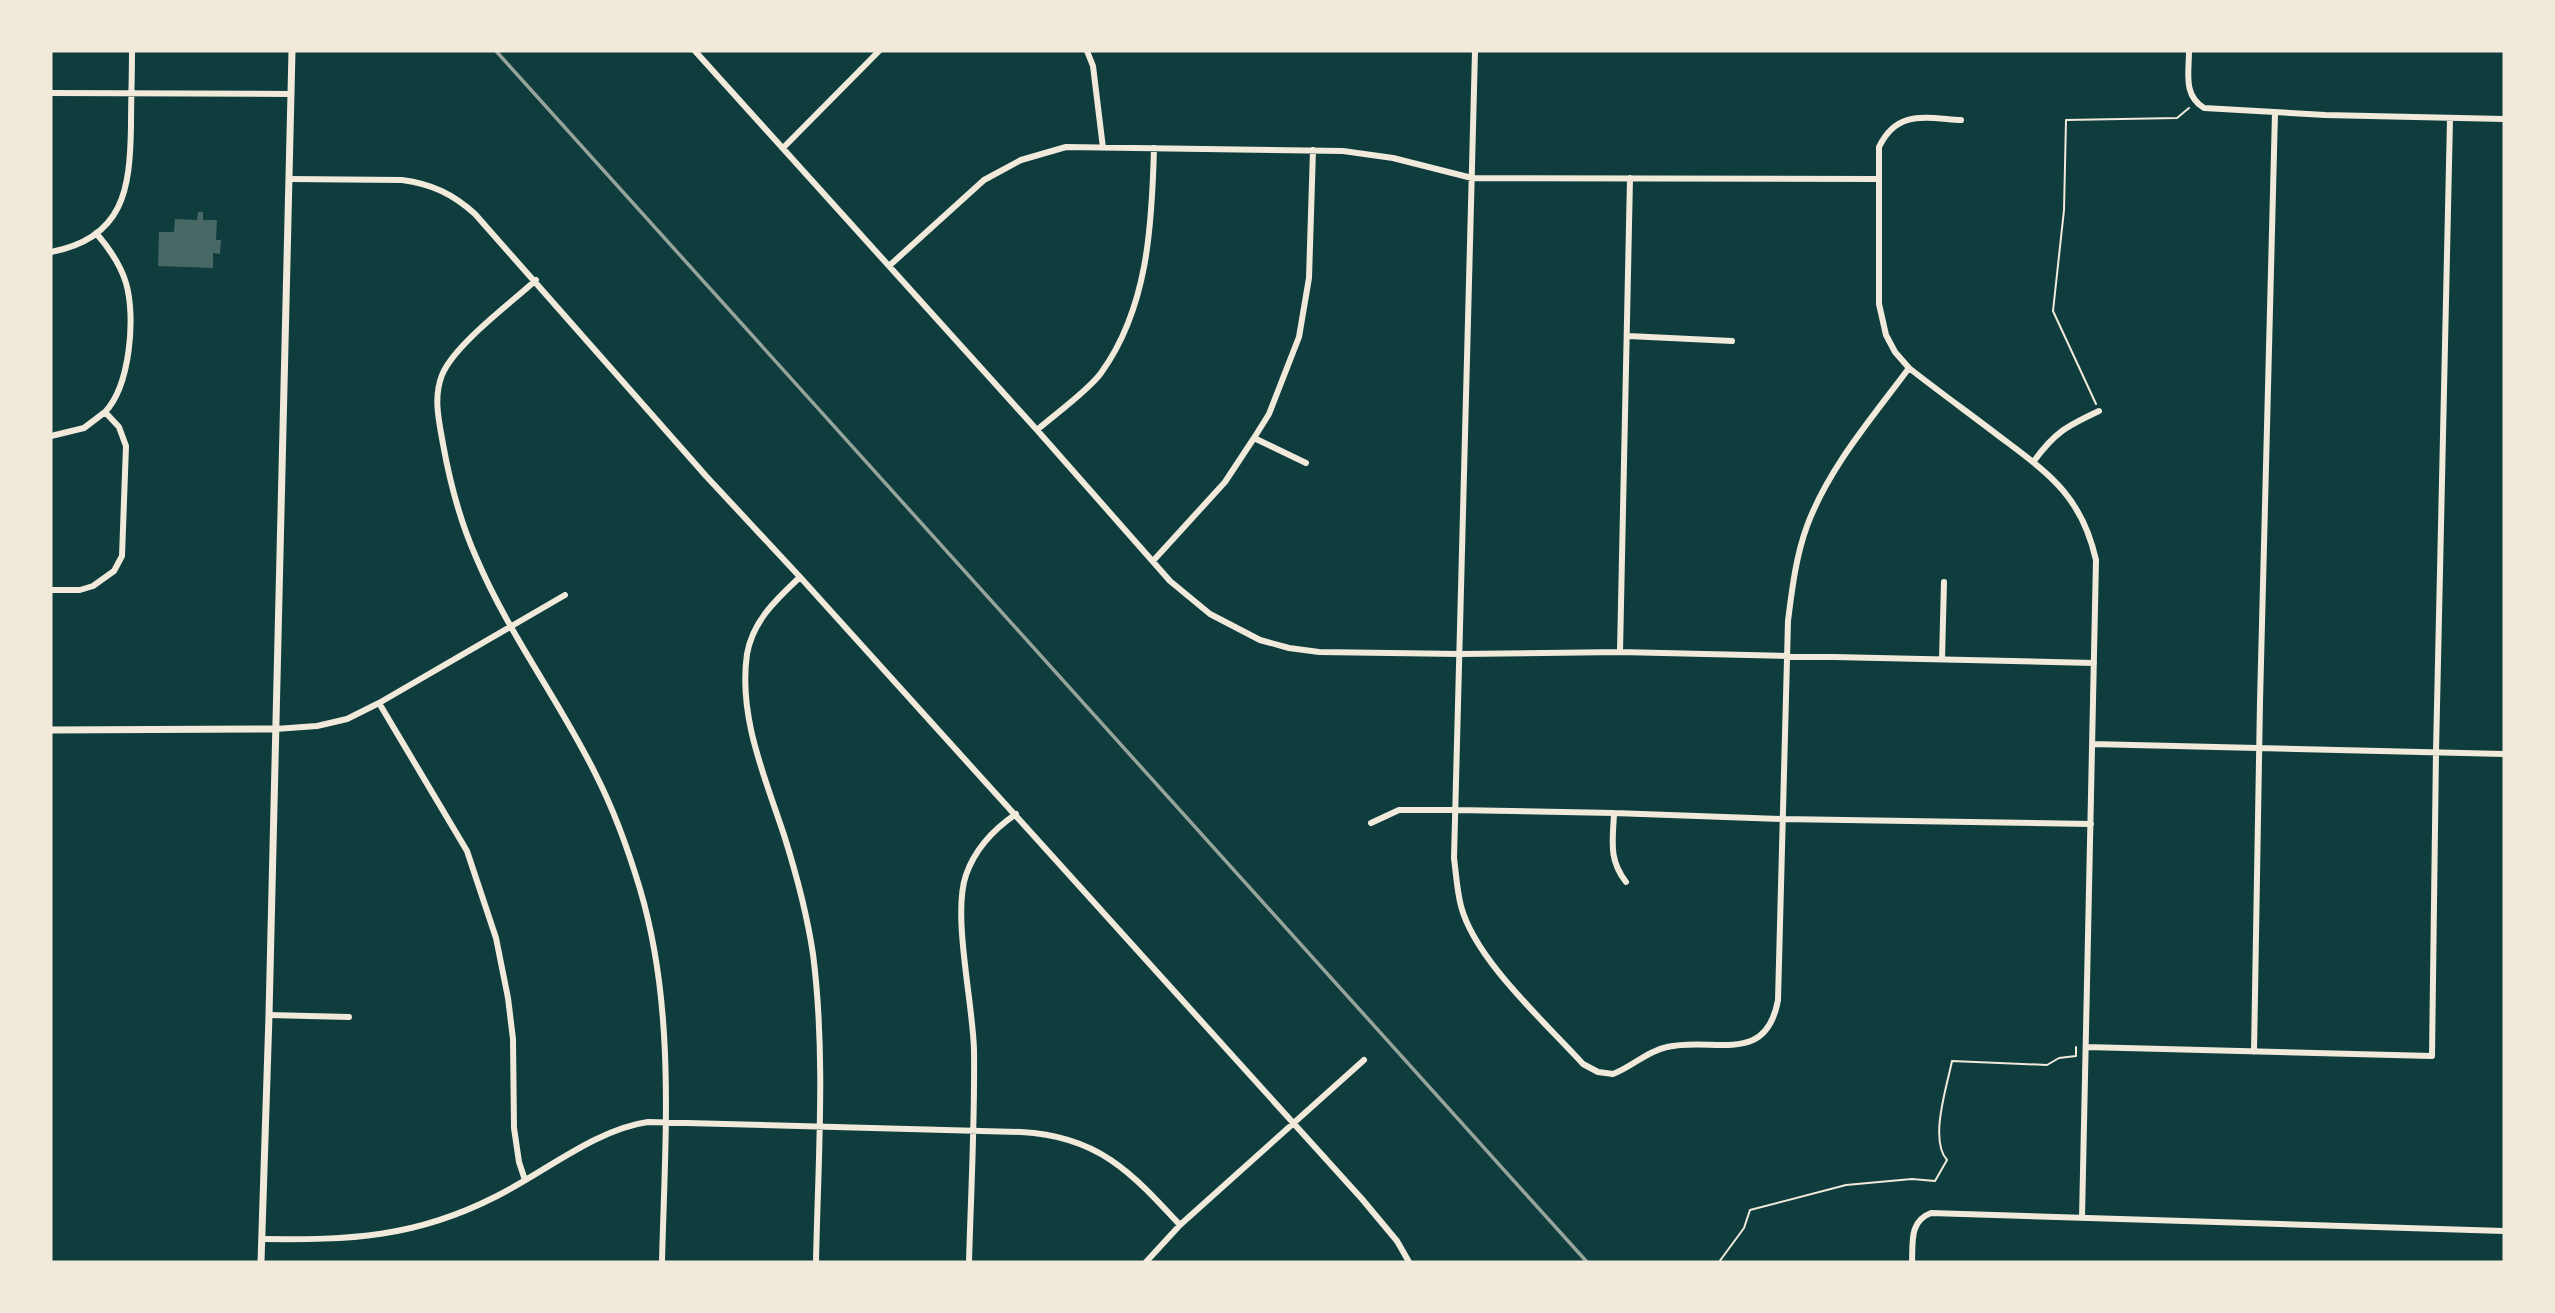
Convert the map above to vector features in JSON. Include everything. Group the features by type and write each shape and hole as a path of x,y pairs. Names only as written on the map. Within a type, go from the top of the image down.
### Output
{"street":[{"path":"51,252 76,245 96,233 112,217 126,189 130,160 132,51"},
{"path":"261,1262 292,51"},
{"path":"695,51 1037,430 1170,582 1210,614 1260,640 1319,652 1620,652 2094,663"},
{"path":"783,148 879,51"},
{"path":"1087,51 1093,66 1103,148"},
{"path":"1475,51 1454,858 1461,907 1476,939 1511,985 1583,1064 1598,1072 1613,1074 1667,1046 1744,1044 1762,1035 1775,1016 1778,1000 1788,621 1794,574 1807,527 1822,492 1838,464 1909,368"},
{"path":"2189,51 2189,86 2194,102 2204,108 2275,113 2504,119"},
{"path":"51,93 291,94"},
{"path":"2254,1052 2275,113"},
{"path":"1961,120 1920,117 1906,119 1895,124 1885,134 1879,147 1879,304 1886,335 1895,352 1909,368 2034,461 2071,500 2090,534 2096,560 2082,1218"},
{"path":"2086,1047 2432,1056 2450,119"},
{"path":"889,266 984,180 1021,160 1066,147 1313,150 1370,154 1472,178 1878,179"},
{"path":"1037,430 1100,375 1127,327 1147,258 1154,148"},
{"path":"1153,561 1225,482 1254,438 1269,414 1299,337 1309,278 1313,150"},
{"path":"1620,652 1630,178"},
{"path":"289,179 402,180 435,187 462,202 475,214 536,280 706,476 1016,814 1384,1225 1409,1262"},
{"path":"51,436 84,428 105,412 117,396 126,372 129,297 125,279 115,257 96,233"},
{"path":"536,280 451,360 442,374 436,405 451,485 476,558 595,774 621,832 640,891 652,941 663,1009 665,1122 662,1262"},
{"path":"1628,336 1732,341"},
{"path":"2034,461 2050,439 2062,429 2099,411"},
{"path":"51,590 80,590 99,583 118,566 124,549 126,446 119,427 105,412"},
{"path":"1254,438 1306,463"},
{"path":"800,577 757,624 747,653 747,688 754,746 785,838 813,953 820,1032 816,1262"},
{"path":"1942,659 1944,582"},
{"path":"51,730 275,729 335,723 379,703 565,595"},
{"path":"379,703 467,851 496,938 513,1039 514,1128 519,1162 525,1180"},
{"path":"2092,744 2504,754"},
{"path":"1371,823 1399,810 1455,810 2091,824"},
{"path":"1614,813 1612,855 1616,869 1626,882"},
{"path":"969,1262 974,1048 962,927 965,877 976,853 987,839 1016,814"},
{"path":"269,1015 349,1017"},
{"path":"1146,1262 1180,1225 1364,1060"},
{"path":"262,1239 340,1240 433,1223 496,1197 621,1128 665,1122 1038,1132 1089,1147 1126,1169 1180,1225"},
{"path":"1912,1262 1913,1233 1922,1217 1941,1213 2504,1231"}],"path":[{"path":"2099,411 2053,311 2064,210 2066,120 2177,118 2194,102"},
{"path":"1719,1262 1744,1228 1750,1210 1846,1185 1912,1179 1935,1181 1947,1160 1941,1151 1939,1131 1952,1061 2047,1065 2059,1058 2076,1056 2076,1047"}],"building":[{"path":"198,212 203,212 203,220 217,220 216,240 221,240 220,254 213,253 213,268 158,266 159,232 174,232 175,219 197,220"}],"railway":[{"path":"496,51 1587,1262"}]}
